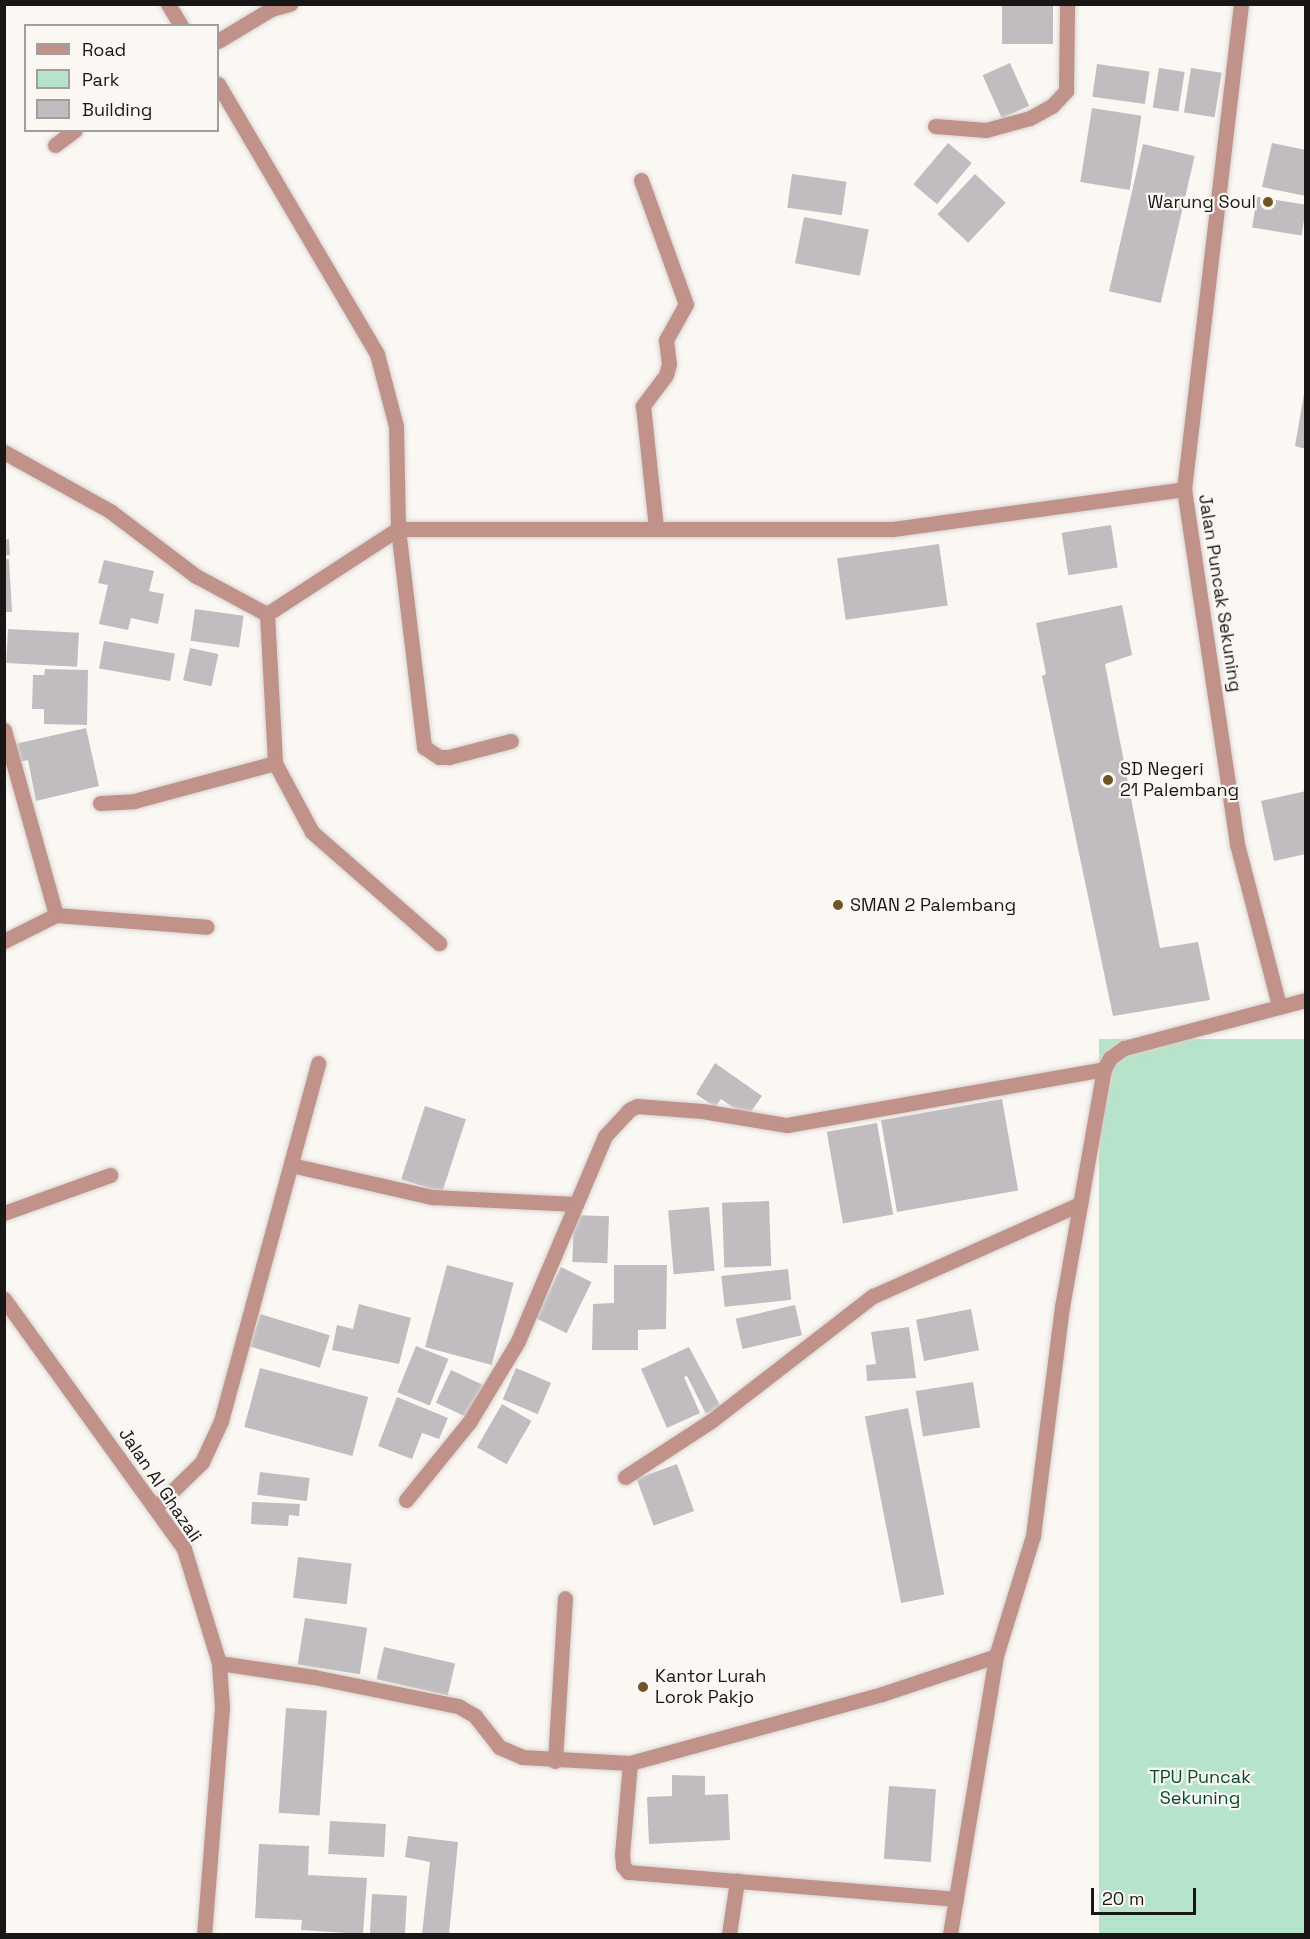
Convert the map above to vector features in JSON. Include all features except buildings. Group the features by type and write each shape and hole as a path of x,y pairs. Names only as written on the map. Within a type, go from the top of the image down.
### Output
{"street":[{"path":"168,4 180,24"},
{"path":"219,40 271,9 290,4"},
{"path":"935,126 986,130 1030,118 1052,106 1066,91 1067,4"},
{"name":"Jalan Puncak Sekuning","path":"1241,4 1184,489 1237,844 1278,1005"},
{"path":"219,86 377,354 396,426 398,529 424,747 439,757 449,757 512,741"},
{"path":"56,145 72,132"},
{"path":"641,180 686,304 666,340 669,364 666,375 643,406 656,527"},
{"path":"4,452 110,511 196,576 267,614"},
{"path":"267,614 398,529 656,527 892,529 1184,489"},
{"path":"267,614 275,763 312,832 439,943"},
{"path":"4,730 56,915"},
{"path":"100,803 134,801 275,763"},
{"path":"4,941 56,915 207,927"},
{"path":"950,1935 996,1656 1033,1536 1080,1204 1104,1069 1110,1058 1124,1048 1278,1005 1305,1000"},
{"path":"155,1508 202,1462 222,1421 318,1063"},
{"path":"406,1500 470,1422 518,1341 612,1124 637,1106 702,1111 787,1125 1104,1069"},
{"path":"291,1165 432,1197 576,1204"},
{"path":"4,1213 110,1175"},
{"path":"625,1477 711,1421 873,1296 1080,1204"},
{"name":"Jalan Al Ghazali","path":"4,1299 184,1549 219,1663 220,1749 204,1935"},
{"path":"555,1761 565,1598"},
{"path":"219,1663 314,1677 458,1706 475,1716 508,1753 555,1761 630,1763 882,1694 996,1656"},
{"path":"630,1763 622,1854 625,1869 737,1881 956,1899"},
{"path":"729,1935 737,1881"}],"green space":[{"name":"TPU Puncak Sekuning","path":"1099,1039 1305,1039 1305,1934 1099,1934"}],"place":[{"name":"Warung Soul","path":"1268,202"},
{"name":"SD Negeri 21 Palembang","path":"1108,780"},
{"name":"SMAN 2 Palembang","path":"838,905"},
{"name":"Kantor Lurah Lorok Pakjo","path":"643,1687"}]}
